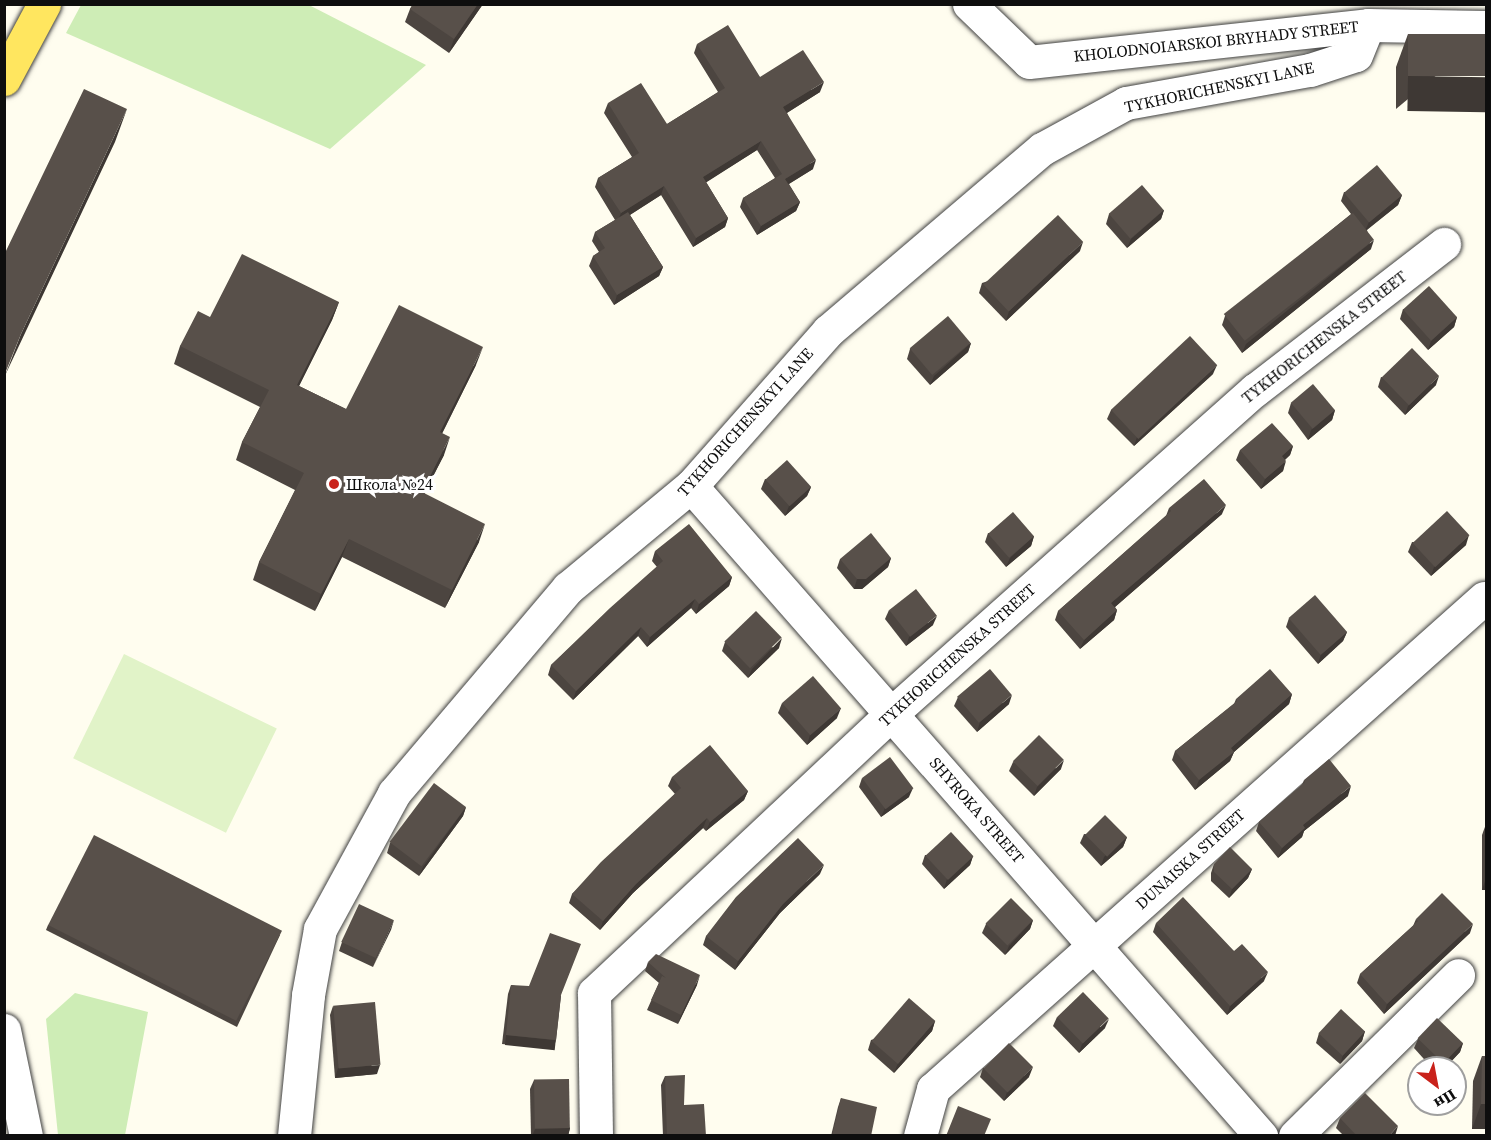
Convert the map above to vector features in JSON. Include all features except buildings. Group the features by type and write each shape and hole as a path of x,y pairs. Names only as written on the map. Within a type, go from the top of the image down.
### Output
{"main road":[{"path":"4,79 44,4"}],"street":[{"name":"KHOLODNOIARSKOI BRYHADY STREET","path":"969,4 1029,62 1368,25 1486,27"},
{"name":"TYKHORICHENSKYI LANE","path":"294,1136 308,995 320,929 394,793 568,588 691,486 828,331 1042,149 1126,103 1310,70 1356,55 1368,25"},
{"name":"TYKHORICHENSKA STREET","path":"596,1136 594,993 892,713 1254,390 1444,244"},
{"name":"SHYROKA STREET","path":"691,486 1261,1136"},
{"name":"DUNAISKA STREET","path":"920,1136 933,1089 1484,598"},
{"path":"1295,1136 1458,975"},
{"path":"4,1030 26,1136"}],"green space":[{"path":"81,5 309,5 426,65 330,149 66,33"},
{"path":"124,654 277,729 226,833 73,758"},
{"path":"75,993 148,1012 125,1135 58,1135 46,1019"}],"place":[{"name":"Школа №24","path":"334,484"}]}
